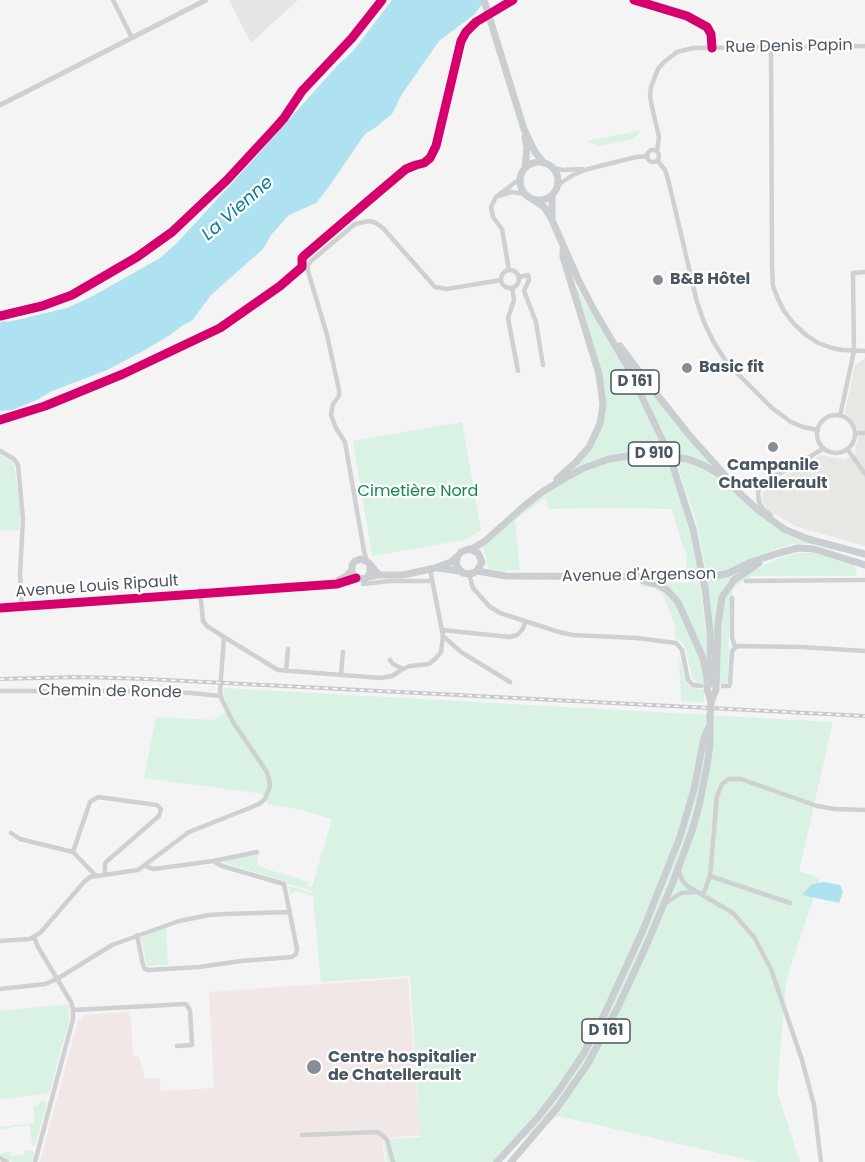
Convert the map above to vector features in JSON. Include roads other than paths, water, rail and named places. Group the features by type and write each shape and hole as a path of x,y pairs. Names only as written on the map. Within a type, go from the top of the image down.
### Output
{"main road":[{"path":"484,0 524,129 527,148 525,169 521,178 522,188 525,194 532,199 541,200 552,195 558,185 557,176 553,168 544,163 535,152 524,129"},
{"path":"525,169 533,163 544,163"},
{"name":"D 161","path":"552,195 552,220"},
{"name":"D 161","path":"512,1162 557,1108 587,1065 618,1007 664,905 692,831 704,787 710,745 711,703 710,631 702,569 693,529 672,463 627,366 578,279 552,220 544,207 532,199"},
{"path":"542,492 576,462 589,447 600,424 602,414 599,374 563,257 564,249"},
{"path":"600,321 611,332 642,376 690,436 758,510"},
{"name":"D 910","path":"472,549 485,541 542,492 577,471 609,459 631,454 659,454 688,459 711,469 758,510 784,529 808,539 865,554"},
{"name":"Avenue d'Argenson","path":"477,571 506,576 713,577 791,549 808,548 865,565"},
{"path":"199,592 337,584 356,578 397,575 433,569 451,562 464,550 472,549 481,559 481,566 477,571 469,574 433,569"},
{"path":"458,556 457,565 460,571"},
{"path":"711,703 716,690 718,624 722,597 738,576 766,558"},
{"path":"199,592 337,580 344,578 351,571 352,565 361,559 369,563 379,575"},
{"path":"368,577 371,571 369,563"},
{"path":"351,571 356,578"},
{"path":"620,578 656,584 675,597 703,658 711,703"},
{"name":"Avenue Louis Ripault","path":"0,608 199,592"},
{"name":"Avenue Louis Ripault","path":"0,604 22,605"},
{"name":"D 161","path":"497,1162 539,1116 559,1090 584,1053 605,1013 643,930 680,837 694,789 704,738 709,727"}],"street":[{"path":"113,0 132,38"},
{"path":"0,105 206,0"},
{"name":"Rue Denis Papin","path":"657,151 659,137 650,96 651,87 658,69 677,52 693,48 865,46"},
{"path":"771,47 773,286 784,311 806,335 832,348 865,351"},
{"path":"648,156 651,151 657,151 659,156 657,160"},
{"path":"648,156 652,162 657,160"},
{"path":"558,185 588,169 648,156"},
{"path":"657,160 665,170 668,179 697,302 713,341 725,360 772,408 791,422 818,430"},
{"path":"553,168 588,169"},
{"path":"509,270 501,229 492,213 492,203 496,197 521,178"},
{"path":"496,197 511,192 525,194"},
{"path":"369,563 364,551 345,442 331,415 331,408 339,396 339,390 308,265 355,224 369,221 383,228 435,287 447,289 501,280"},
{"path":"509,270 516,271 519,277 519,283 512,288 505,286 501,280 503,273 509,270"},
{"path":"840,416 854,351 853,273 865,272"},
{"path":"519,277 528,275 529,280 524,291 536,322 543,365"},
{"path":"512,288 514,300 508,318 518,371"},
{"path":"834,415 840,416 850,422 855,439 848,450 833,453 820,443 818,430 824,420 834,415"},
{"path":"855,433 865,433"},
{"path":"808,539 765,511 760,504 758,492 766,480 792,468 824,448"},
{"path":"848,450 865,474"},
{"path":"0,452 14,459 18,465 23,519 20,575 22,605"},
{"path":"357,560 364,551"},
{"path":"199,592 203,621 207,626 262,659 274,669 385,678 410,666 429,664 441,652 443,636 432,581 433,569"},
{"path":"469,574 472,587 489,606 526,621 573,635 638,638 676,643 682,650 688,680 693,685 701,686"},
{"path":"746,581 865,580"},
{"path":"363,584 432,581"},
{"path":"723,686 730,684 732,651 735,647 732,637 732,598"},
{"path":"442,630 510,637 517,635 526,621"},
{"path":"443,636 461,652 510,682"},
{"path":"0,941 24,940 34,937 47,926 90,877 131,872 145,866 189,832 259,804 265,799 269,779 267,772 232,722 223,705 221,696 224,637"},
{"path":"735,647 801,647 865,651"},
{"path":"286,671 288,649"},
{"path":"341,675 343,652"},
{"path":"390,660 403,669"},
{"name":"Chemin de Ronde","path":"0,692 119,691 221,696"},
{"path":"703,895 710,876 717,796 722,784 729,779 741,779 817,806 865,810"},
{"path":"73,852 90,802 98,797 157,805 161,809 159,816 106,862 105,874"},
{"path":"11,833 20,839 73,852 96,876"},
{"path":"145,866 154,869 257,852"},
{"path":"137,935 143,965 149,970 292,957 296,954 297,949 284,884 222,866 213,861"},
{"path":"678,867 684,882 733,913 754,937 771,969 802,1060 814,1105 822,1162"},
{"path":"710,876 790,903"},
{"path":"664,905 672,897 681,893 696,891"},
{"path":"0,989 45,984 112,945 179,921 209,915 290,912"},
{"path":"34,937 74,1010 35,1162"},
{"path":"74,1010 186,1004 190,1010 192,1045 177,1046"},
{"path":"302,1135 381,1133 387,1140 393,1162"},
{"path":"0,1158 7,1162"}],"water":[{"name":"La Vienne","path":"392,0 488,0 474,15 439,41 402,94 392,114 365,134 316,203 289,215 271,235 263,249 211,295 192,321 107,370 50,392 12,410 0,411 0,323 67,308 160,258 176,244 353,51"},
{"path":"824,882 840,885 843,892 839,903 802,895 812,884"}],"railway":[{"path":"0,679 79,677 147,679 865,716"}],"place":[{"name":"B&B Hôtel","path":"658,280"},
{"name":"Basic fit","path":"687,368"},
{"name":"Campanile Chatellerault","path":"773,447"},
{"name":"Centre hospitalier de Chatellerault","path":"314,1067"}],"park label":[{"name":"Cimetière Nord","path":"418,492"}]}
